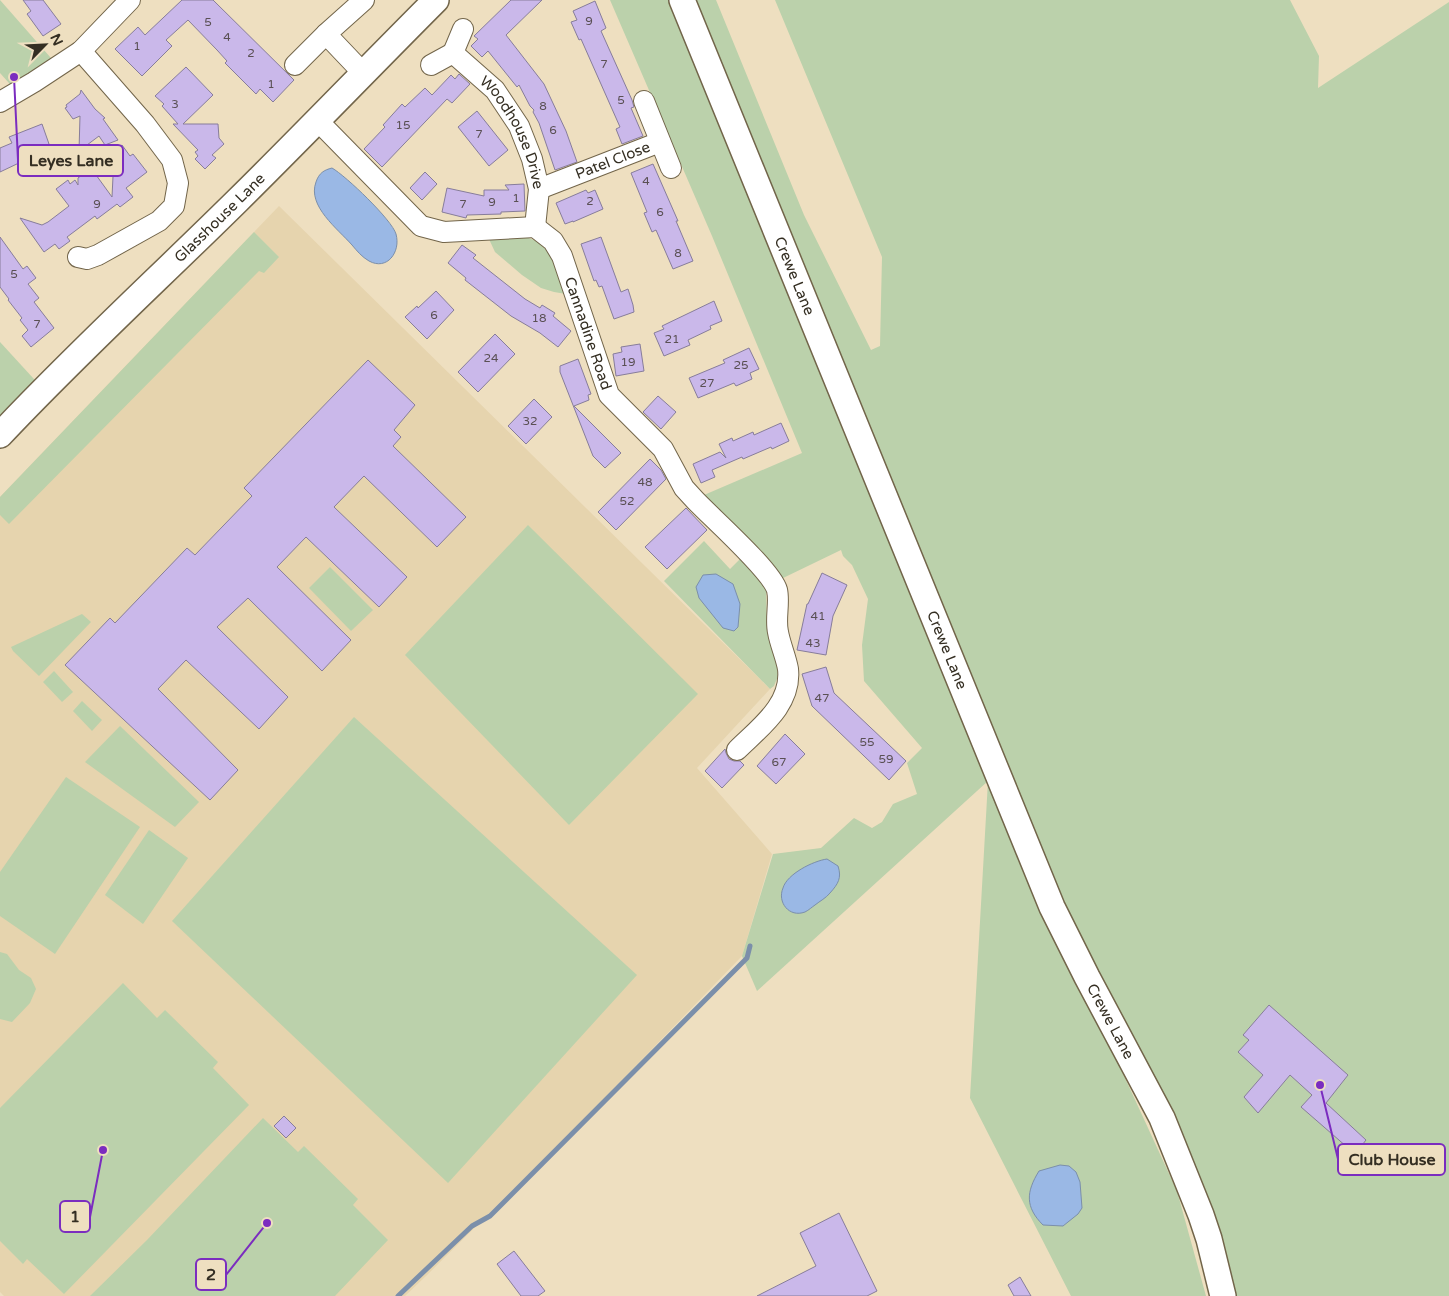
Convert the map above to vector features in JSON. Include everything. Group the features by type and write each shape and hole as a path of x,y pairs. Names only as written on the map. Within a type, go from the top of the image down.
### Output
{"street":[{"path":"0,102 81,51 130,0"},
{"path":"295,65 364,0"},
{"name":"Glasshouse Lane","path":"3,425 318,121 436,0"},
{"name":"Crewe Lane","path":"682,0 1052,907 1162,1118 1204,1223 1223,1296"},
{"path":"430,65 453,53 463,29"},
{"path":"326,34 363,73"},
{"path":"78,257 87,259 98,255 159,221 174,206 178,183 172,160 145,124 81,51"},
{"name":"Woodhouse Drive","path":"453,53 495,90 519,126 532,159 539,189 535,227"},
{"path":"644,101 660,142"},
{"path":"318,121 421,226 444,232 535,227"},
{"name":"Patel Close","path":"539,189 660,142 670,168"},
{"name":"Cannadine Road","path":"535,227 554,241 562,256 609,395 663,449 684,488 768,575 777,590 776,624 788,670 785,696 776,710 737,750"}],"shaded area":[{"path":"279,206 770,689 697,768 772,854 742,956 599,1104 405,1296 4,1296 0,1292 0,497"}],"green space":[{"path":"0,0 58,66 17,92 0,73"},
{"path":"610,0 716,0 804,215 871,350 880,346 882,257 775,0 1290,0 1319,56 1318,88 1449,2 1449,1296 1235,1296 1062,901 844,363 832,368 988,780 1177,1191 1206,1296 1071,1296 970,1098 988,781 757,991 742,956 773,854 821,848 854,818 872,828 882,822 893,804 917,794 907,763 922,748 864,681 862,645 868,599 852,565 843,556 841,550 781,579 704,495 802,453 712,236"},
{"path":"254,232 279,257 264,273 259,271 9,524 0,515 0,497"},
{"path":"488,237 524,237 541,244 556,267 566,294 541,288 522,275 495,252"},
{"path":"0,342 44,390 8,426 0,416"},
{"path":"528,525 698,694 569,825 405,655"},
{"path":"704,541 730,569 740,559 766,589 767,631 778,676 774,686 770,689 664,581"},
{"path":"330,567 373,610 351,631 309,588"},
{"path":"82,614 91,622 39,676 11,647"},
{"path":"54,671 73,692 62,702 43,682"},
{"path":"82,701 102,720 92,731 73,711"},
{"path":"354,717 637,975 448,1183 172,921"},
{"path":"120,726 199,802 175,827 85,762"},
{"path":"66,777 140,827 55,954 0,916 0,872"},
{"path":"149,830 188,858 143,924 105,895"},
{"path":"0,952 7,954 19,970 31,978 36,989 30,1003 12,1022 0,1019"},
{"path":"123,983 157,1018 165,1010 218,1062 213,1068 249,1105 64,1294 27,1259 23,1264 0,1241 0,1108"},
{"path":"263,1118 298,1152 304,1146 358,1199 353,1205 388,1240 335,1296 90,1296 147,1240"}],"water":[{"path":"332,168 368,199 393,227 396,234 396,247 387,262 382,264 376,263 364,258 332,224 320,208 314,191 316,182 322,172"},
{"path":"716,574 733,584 740,604 738,627 734,631 723,628 699,598 696,587 703,575"},
{"path":"827,859 838,866 839,877 835,887 827,896 805,912 794,913 789,911 782,898 785,883 801,869 815,862"},
{"path":"1060,1165 1069,1166 1076,1172 1080,1182 1082,1208 1078,1214 1063,1226 1043,1225 1030,1206 1030,1193 1039,1171"}],"building":[{"path":"23,0 43,0 61,24 43,36 27,14 31,11"},
{"path":"182,0 213,0 294,80 273,102 260,89 256,94 225,63 227,61 188,20 166,40 172,46 142,76 115,49 138,27 145,35"},
{"path":"511,0 542,0 506,35 544,84 566,131 577,162 555,170 539,123 533,112 534,110 519,85 517,87 488,51 482,57 471,46 478,39 474,36"},
{"path":"595,1 606,28 601,31 632,100 634,107 631,108 643,136 622,144 616,129 620,127 581,39 579,40 571,22 577,20 573,11"},
{"path":"186,67 213,95 183,124 218,124 219,138 224,144 212,155 216,158 205,169 195,159 198,156 195,152 198,150 173,124 178,124 162,106 164,104 155,96"},
{"path":"459,74 470,84 452,103 447,99 382,167 364,149 385,127 383,125 402,104 405,107 425,88 432,95 451,75 455,79"},
{"path":"81,90 95,109 105,118 103,119 118,140 105,145 99,136 79,151 80,116 73,119 65,108 67,107 66,105 80,94"},
{"path":"477,111 508,150 489,166 458,127"},
{"path":"42,124 49,144 19,157 21,162 0,172 0,148 12,143 9,137"},
{"path":"122,145 130,156 133,154 147,172 126,188 133,197 120,207 117,204 97,219 95,216 67,237 70,241 59,249 55,244 44,252 20,218 42,225 48,222 69,206 56,189 68,180 70,184 75,180 78,185 78,178 91,168 112,197 114,156 111,153"},
{"path":"653,164 693,261 673,269 656,230 652,232 644,213 647,212 631,173"},
{"path":"425,172 437,184 422,200 410,188"},
{"path":"524,184 525,211 467,215 466,218 442,212 447,188 484,196 484,190 509,190 505,185"},
{"path":"586,190 588,193 595,190 603,209 565,224 556,203"},
{"path":"0,237 23,269 27,266 36,278 28,284 39,298 34,302 54,328 31,347 22,336 28,330 20,320 22,318 0,287"},
{"path":"601,237 621,292 628,289 633,305 634,312 614,319 602,286 599,287 596,280 594,281 581,244"},
{"path":"462,245 476,255 473,258 525,299 540,308 542,305 555,313 553,316 571,331 558,347 540,333 511,316 465,280 466,278 448,263"},
{"path":"436,291 454,310 427,339 405,317"},
{"path":"714,301 722,321 710,326 711,329 688,340 690,345 664,356 654,333 664,329 662,326"},
{"path":"495,334 515,354 478,392 458,372"},
{"path":"640,344 644,371 616,376 613,354 622,352 621,347"},
{"path":"749,348 759,369 750,373 752,379 736,386 734,383 698,398 689,378 725,363 723,360"},
{"path":"578,359 591,394 588,395 589,400 574,406 621,453 605,468 593,456 560,372 560,366"},
{"path":"368,360 415,405 394,430 401,437 393,446 466,517 437,547 364,476 334,507 407,577 379,607 306,537 277,567 351,640 322,671 248,598 217,627 288,697 259,729 186,660 158,689 238,770 210,800 65,665 110,618 115,623 187,548 195,555 252,496 244,488"},
{"path":"658,396 676,412 661,429 643,412"},
{"path":"534,399 552,417 526,444 508,426"},
{"path":"781,423 789,441 743,459 742,457 712,470 715,477 701,483 693,464 720,452 726,458 719,444 732,438 733,441 753,432 754,435"},
{"path":"650,459 661,470 666,479 616,530 598,512"},
{"path":"686,508 707,530 667,569 645,547"},
{"path":"822,573 847,585 833,616 826,655 797,650 807,604"},
{"path":"826,667 834,693 906,761 889,780 812,706 802,674"},
{"path":"785,734 805,754 776,784 757,766"},
{"path":"725,749 729,759 740,761 744,765 722,788 705,771"},
{"path":"1269,1005 1348,1075 1326,1103 1366,1140 1355,1154 1301,1107 1312,1095 1290,1075 1258,1113 1244,1097 1263,1075 1238,1052 1249,1040 1243,1035"},
{"path":"284,1116 296,1128 286,1138 274,1126"},
{"path":"839,1213 877,1291 867,1296 757,1296 816,1266 800,1233"},
{"path":"514,1251 545,1291 538,1296 521,1296 497,1264"},
{"path":"1020,1277 1031,1296 1014,1296 1008,1285"}],"waterway":[{"path":"398,1296 472,1226 490,1216 747,958 750,946"}],"place":[{"name":"Leyes Lane","path":"14,77"},
{"name":"Club House","path":"1320,1085"},
{"name":"1","path":"103,1150"},
{"name":"2","path":"267,1223"}]}
